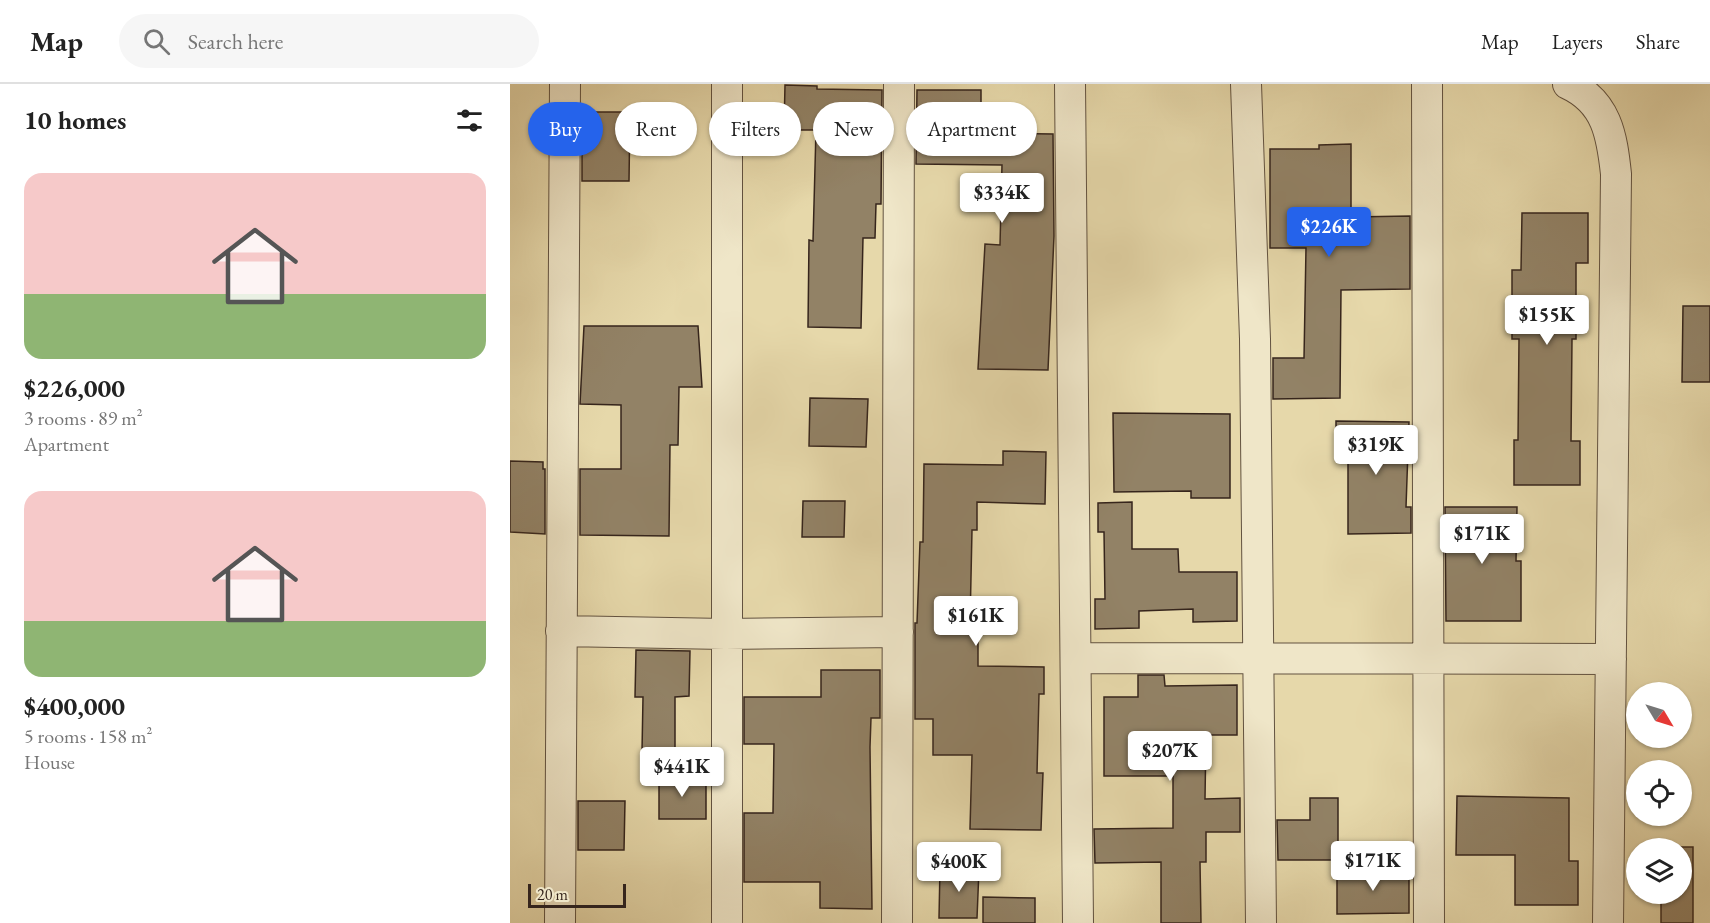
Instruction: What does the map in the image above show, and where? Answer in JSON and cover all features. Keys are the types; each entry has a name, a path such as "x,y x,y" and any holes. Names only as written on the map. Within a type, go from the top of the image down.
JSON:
{"street":[{"path":"560,923 565,84"},
{"path":"726,84 727,923"},
{"path":"897,923 899,84"},
{"path":"1070,84 1078,923"},
{"path":"1245,84 1255,339 1261,923"},
{"path":"1427,84 1429,923"},
{"path":"1568,84 1600,109 1612,135 1616,174 1608,923"},
{"path":"561,631 725,634 897,632"},
{"path":"1076,658 1611,659"}],"building":[{"path":"785,85 817,86 817,89 882,90 882,102 813,102 813,130 801,130 801,102 785,102"},
{"path":"917,90 981,90 981,102 917,102"},
{"path":"603,112 615,112 615,156 629,156 629,181 582,181 582,156 603,156"},
{"path":"1037,134 1053,134 1054,236 1048,370 978,369 985,244 1000,245 1002,165 916,164 916,156 1037,156"},
{"path":"1351,144 1351,217 1410,216 1410,289 1341,290 1340,398 1273,399 1273,358 1304,358 1306,248 1270,248 1270,149 1319,149 1319,145"},
{"path":"815,156 881,156 881,204 876,204 875,238 863,238 861,328 808,327 809,240 813,241"},
{"path":"1522,213 1588,213 1588,263 1576,263 1576,339 1572,339 1571,441 1580,441 1580,485 1514,485 1514,440 1518,440 1519,339 1512,339 1512,270 1521,270"},
{"path":"1683,306 1710,306 1710,382 1682,382"},
{"path":"584,326 698,326 702,387 679,387 678,445 670,445 669,536 580,535 580,469 621,469 621,405 580,404"},
{"path":"810,398 868,399 866,447 809,446"},
{"path":"1113,413 1230,414 1230,498 1191,498 1191,491 1114,492"},
{"path":"1336,421 1409,422 1406,507 1411,507 1411,533 1348,534 1348,451 1336,451"},
{"path":"1003,451 1046,452 1045,504 977,502 977,530 972,530 970,624 978,624 978,666 1044,667 1044,694 1039,694 1037,773 1043,773 1041,830 970,829 972,755 933,755 933,719 915,719 915,623 917,623 920,542 923,542 924,464 1003,465"},
{"path":"510,461 543,462 543,469 545,469 545,534 510,532"},
{"path":"803,501 845,501 844,537 802,537"},
{"path":"1132,502 1132,549 1178,549 1179,572 1237,572 1237,621 1193,622 1193,609 1139,611 1139,628 1095,629 1095,599 1105,599 1104,532 1098,532 1098,503"},
{"path":"1445,507 1517,507 1516,561 1521,561 1521,621 1446,621"},
{"path":"636,650 690,651 689,696 675,697 675,751 642,751 643,697 635,697"},
{"path":"821,670 880,670 880,718 871,718 870,747 872,909 820,908 820,882 744,882 744,813 773,813 774,744 744,744 744,697 821,697"},
{"path":"1138,675 1164,675 1165,686 1237,685 1237,735 1206,735 1205,799 1240,798 1240,832 1206,832 1206,862 1200,862 1201,923 1161,923 1161,862 1095,863 1094,829 1173,828 1173,776 1104,776 1104,697 1138,697"},
{"path":"659,776 706,776 706,819 659,819"},
{"path":"1457,796 1569,798 1569,861 1578,861 1578,905 1515,905 1515,855 1456,855"},
{"path":"1310,798 1338,798 1338,860 1278,860 1277,820 1310,820"},
{"path":"578,801 625,801 624,850 578,850"},
{"path":"1693,847 1693,923 1661,923 1661,904 1692,904"},
{"path":"940,868 979,869 977,918 939,918"},
{"path":"1409,870 1409,913 1337,914 1337,871"},
{"path":"983,897 1035,898 1035,923 983,923"}]}
